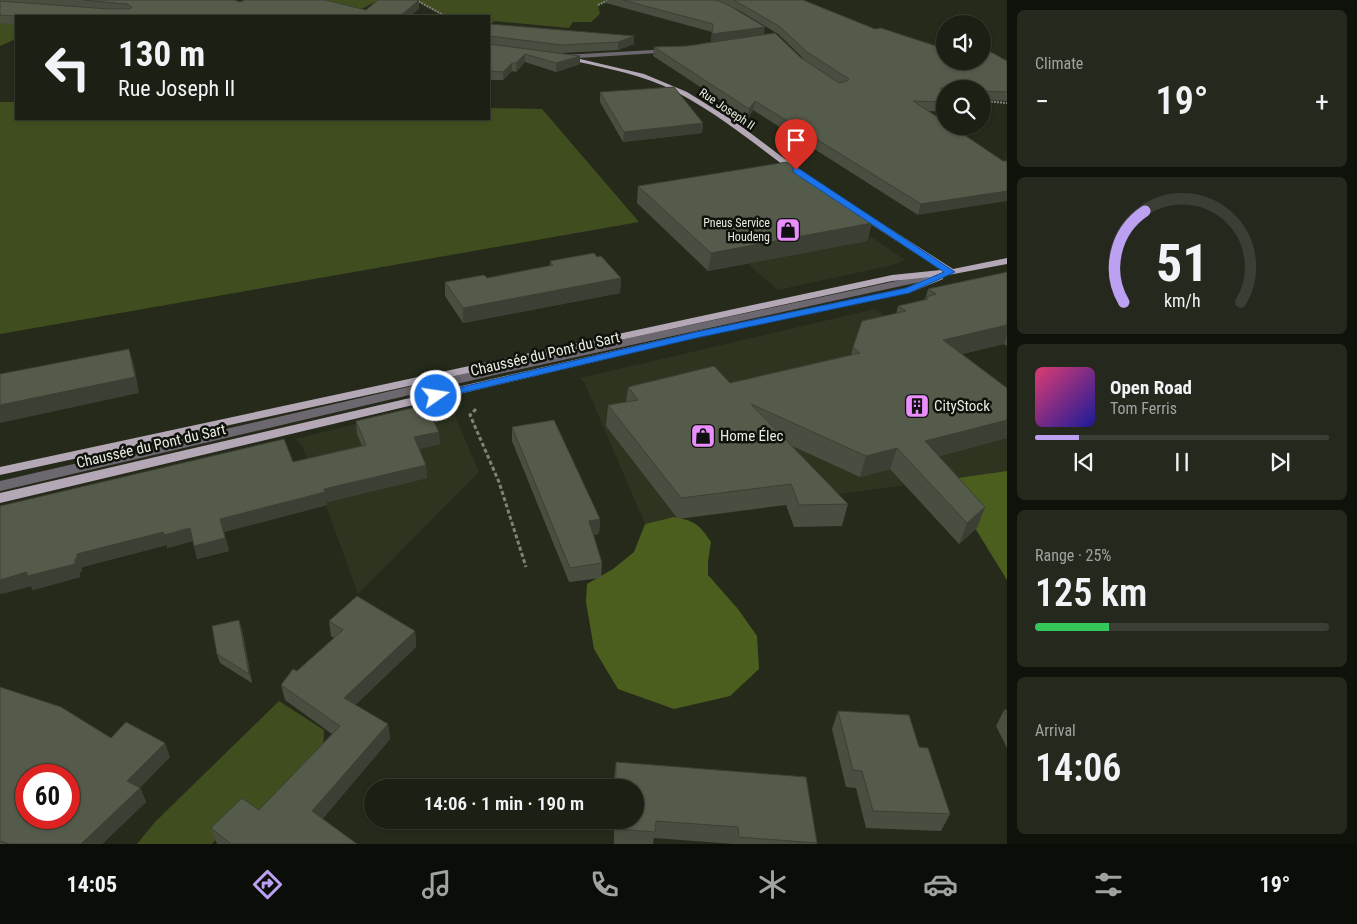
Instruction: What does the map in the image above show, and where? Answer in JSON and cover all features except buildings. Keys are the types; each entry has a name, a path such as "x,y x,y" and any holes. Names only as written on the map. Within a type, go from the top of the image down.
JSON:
{"main road":[{"name":"Rue Joseph II","path":"557,56 629,72 666,85 709,109 802,175"},
{"path":"810,180 951,272"},
{"name":"Chaussée du Pont du Sart","path":"0,471 892,278 951,272 1007,261"},
{"name":"Chaussée du Pont du Sart","path":"0,498 696,335 909,290 951,272"}],"street":[{"path":"557,56 677,51"},
{"path":"0,486 499,370 951,272"}],"path":[{"path":"416,0 443,15"},
{"path":"598,5 609,0"},
{"path":"991,102 1007,103"},
{"path":"481,403 470,415 499,482 526,567"}],"shaded area":[{"path":"813,197 905,260 893,265 778,290 688,213"},
{"path":"875,309 1007,407 1007,471 674,517 645,524 585,384 580,378"},
{"path":"456,398 462,405 455,413 457,421 479,472 358,594 302,446 296,439"}],"green space":[{"path":"292,0 388,0 382,3 375,2 350,15"},
{"path":"416,0 609,0 598,5 600,14 591,22 573,22 569,28 495,21 490,24 490,15 443,15"},
{"path":"0,10 15,16 15,39 0,46"},
{"path":"0,102 15,102 15,120 490,120 490,108 542,109 639,222 0,334"},
{"path":"1007,471 1007,580 956,497 950,479"},
{"path":"674,517 696,524 711,542 708,575 738,609 757,636 759,669 730,696 674,709 618,689 594,649 586,602 587,584 613,569 634,552 645,524"},
{"path":"279,701 324,730 323,753 262,825 242,811 212,844 137,844 155,822"}],"place":[{"name":"Pneus Service Houdeng","path":"788,230"},
{"name":"CityStock","path":"917,406"},
{"name":"Home Élec","path":"703,436"}],"route":[{"path":"436,396 696,335 909,290 951,272 796,170"}]}
